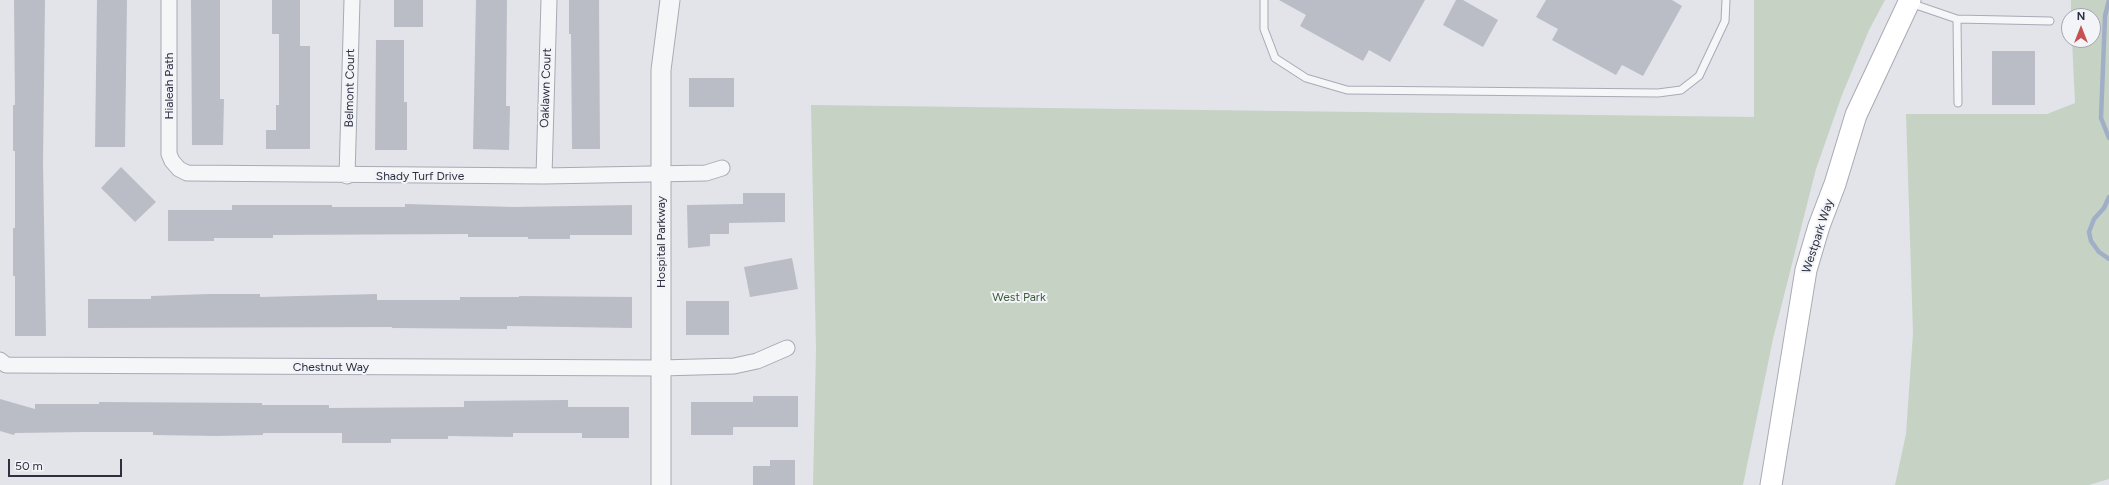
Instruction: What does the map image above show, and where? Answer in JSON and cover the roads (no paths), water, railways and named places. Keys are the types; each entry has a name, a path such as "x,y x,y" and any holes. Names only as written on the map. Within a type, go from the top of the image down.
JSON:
{"main road":[{"name":"Westpark Way","path":"1771,485 1806,270 1819,226 1836,184 1856,115 1909,1"}],"street":[{"name":"Hialeah Path","path":"169,0 169,154 172,161 179,169"},
{"name":"Belmont Court","path":"348,176 352,0"},
{"name":"Oaklawn Court","path":"544,176 549,0"},
{"name":"Hospital Parkway","path":"661,485 661,70 670,0"},
{"name":"Shady Turf Drive","path":"179,169 187,173 348,176 544,176 706,173 722,168"},
{"name":"Chestnut Way","path":"1,361 6,365 661,368 734,366 756,361 786,348"}],"lane":[{"path":"1264,0 1264,29 1275,58 1306,78 1347,90 1658,94 1681,90 1699,76 1725,21 1726,0"},
{"path":"1909,1 1957,19 2050,21"},
{"path":"1957,19 1958,103"}],"waterway":[{"path":"2109,0 2105,16 2101,118 2109,138"},
{"path":"2109,197 2104,208 2094,219 2089,232 2091,241 2099,252 2109,259"}],"park label":[{"name":"West Park","path":"1019,297"}]}
